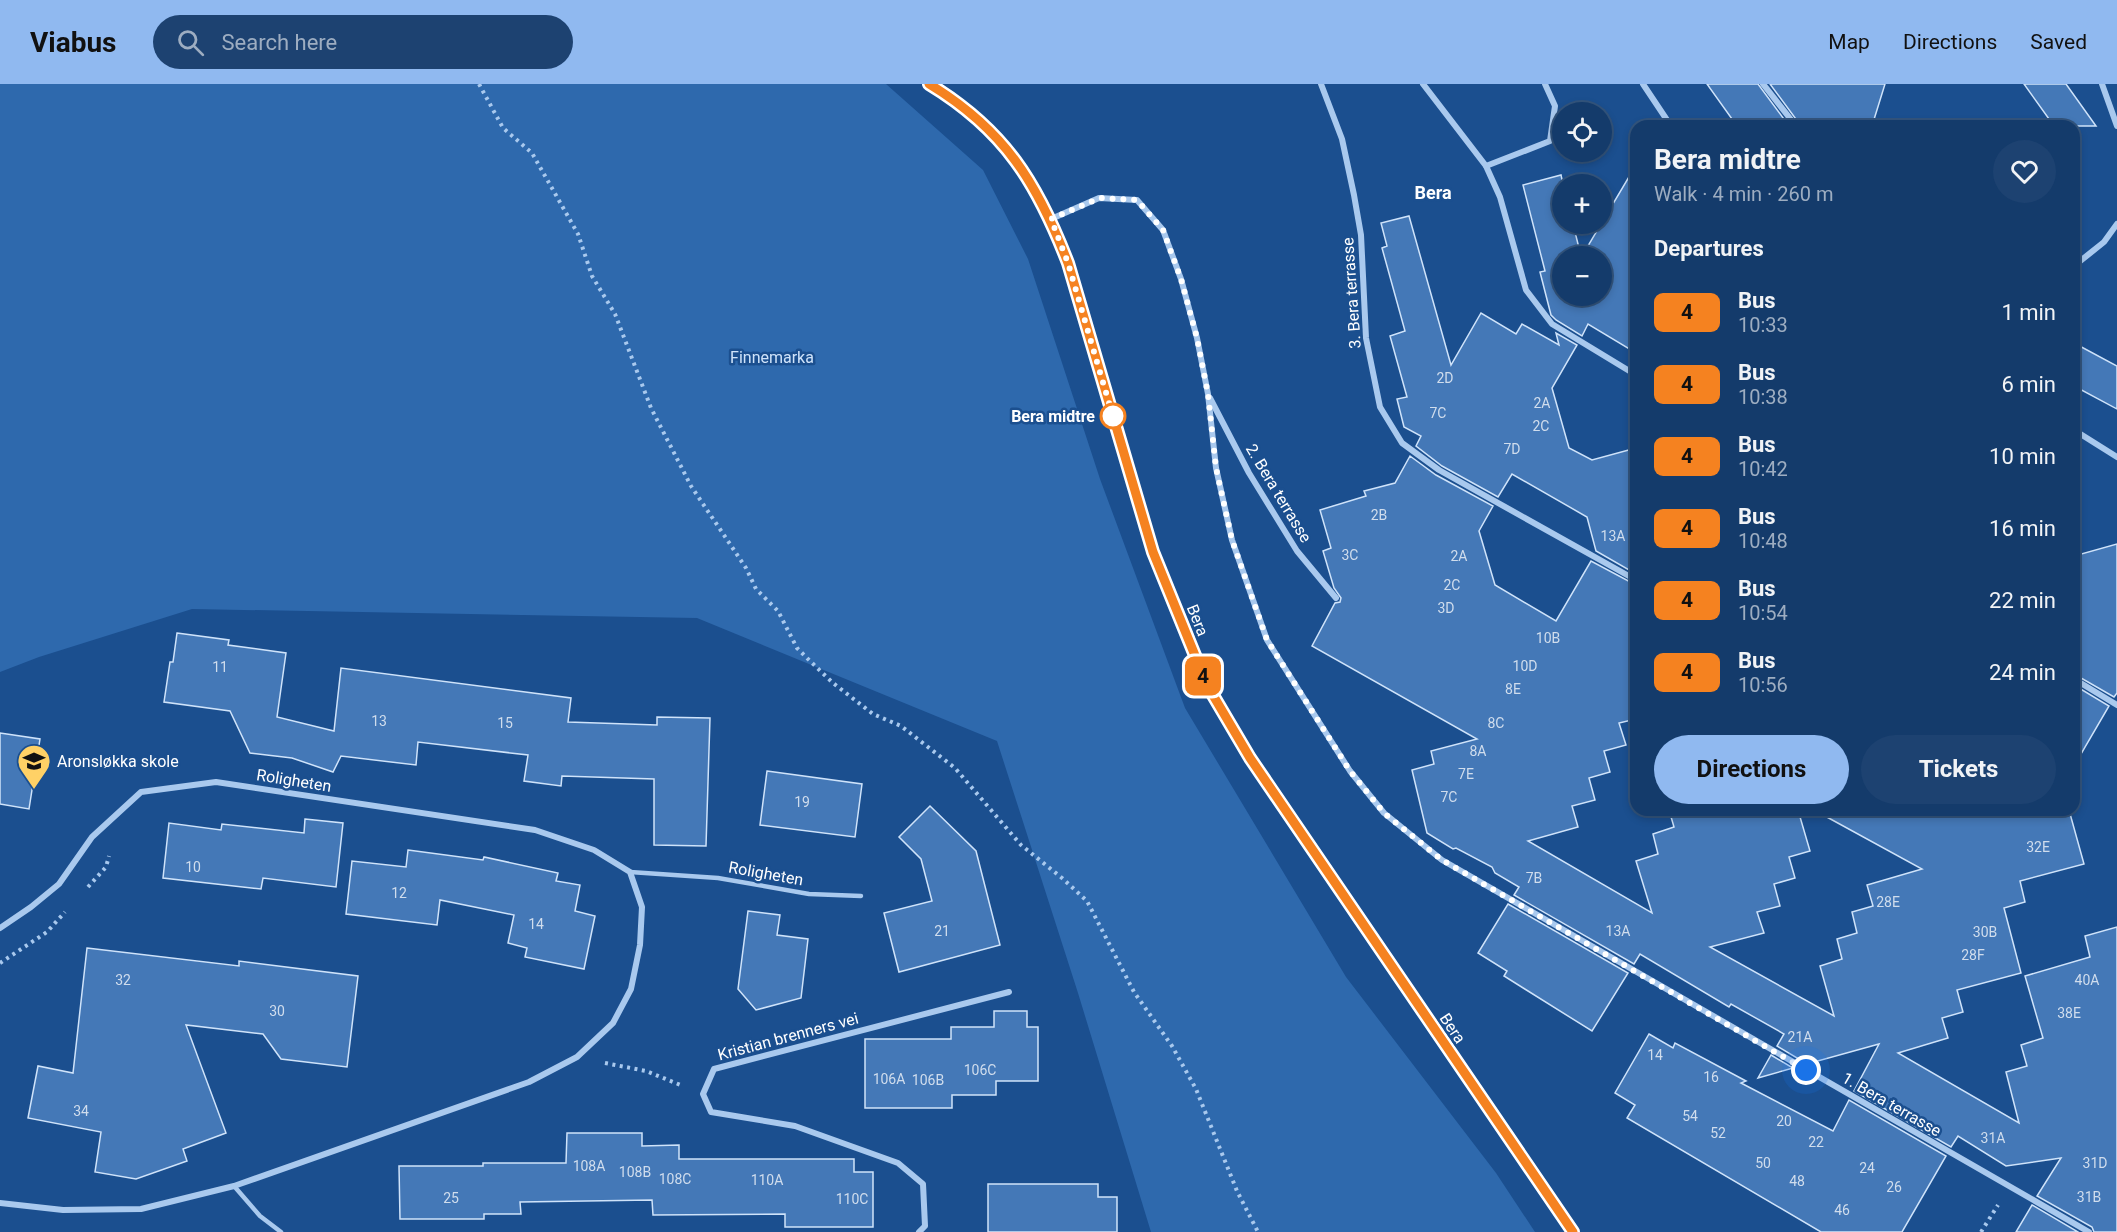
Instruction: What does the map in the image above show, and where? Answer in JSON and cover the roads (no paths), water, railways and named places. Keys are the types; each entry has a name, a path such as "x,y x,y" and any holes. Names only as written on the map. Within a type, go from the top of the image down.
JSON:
{"street":[{"name":"Bera","path":"929,84 947,95 995,135 1024,171 1051,219 1068,263 1153,552 1207,685 1250,758 1573,1232"},
{"name":"3. Bera terrasse","path":"1321,84 1342,139 1354,195 1361,235 1366,338 1380,407 1402,443 1439,470 1630,577"},
{"path":"1423,84 1486,166 1500,197 1526,290 1552,324 1630,371"},
{"path":"1486,166 1550,141 1554,105 1545,84"},
{"path":"1643,84 1667,120"},
{"path":"1763,84 1791,120"},
{"path":"2102,84 2117,126"},
{"name":"1. Bera terrasse","path":"1051,219 1100,198 1137,200 1163,230 1181,279 1197,338 1208,394 1216,468 1232,540 1267,640 1350,771 1384,813 1442,860 2089,1232"},
{"path":"2080,261 2104,242 2117,224"},
{"name":"2. Bera terrasse","path":"1208,394 1249,473 1297,550 1336,598"},
{"path":"2080,434 2117,457"},
{"path":"2080,683 2117,705"},
{"name":"Roligheten","path":"0,928 59,884 92,837 141,792 216,782 535,830 594,850 630,872"},
{"path":"0,1203 63,1210 141,1209 234,1186 529,1082 578,1057 613,1023 631,988 640,945 642,907 630,872"},
{"name":"Kristian brenners vei","path":"919,1232 926,1226 923,1184 898,1163 795,1126 711,1112 703,1094 714,1069 1009,992"}],"lane":[{"name":"Roligheten","path":"630,872 718,878 809,894 861,896"},
{"path":"234,1186 260,1215 281,1232"}],"place":[{"name":"Bera midtre","path":"1113,416"},
{"name":"Aronsløkka skole","path":"34,790"}],"district":[{"name":"Bera","path":"1433,193"}],"park label":[{"name":"Finnemarka","path":"772,357"}]}
